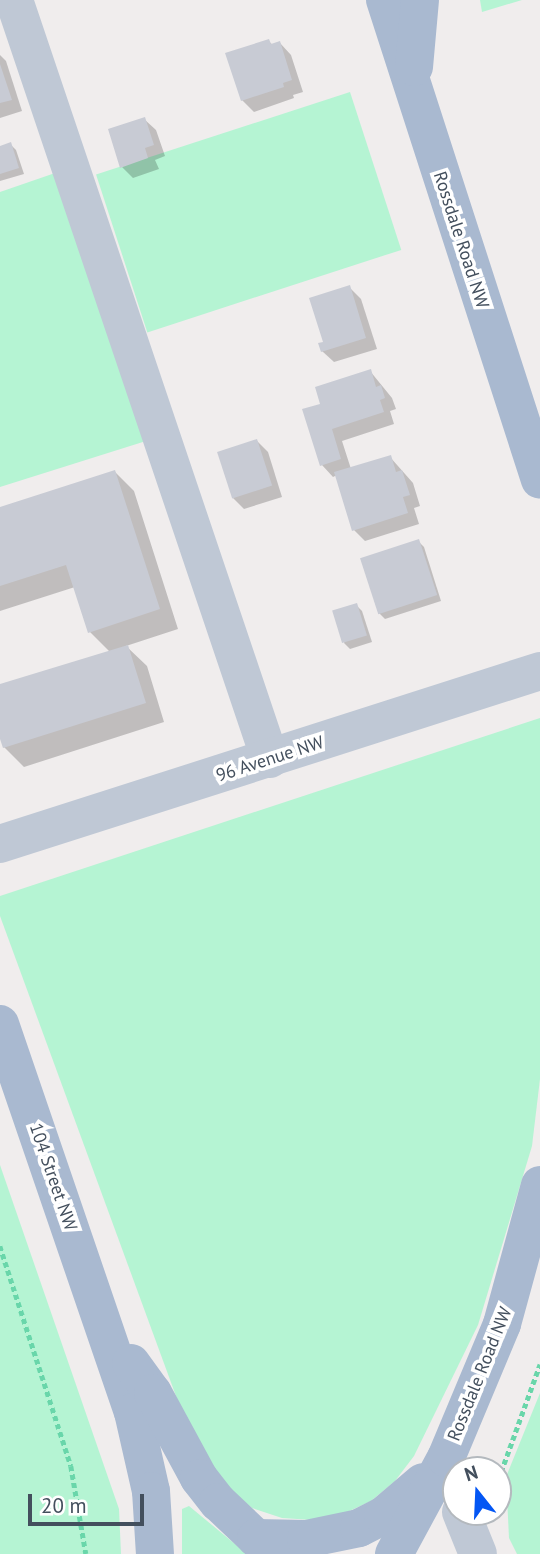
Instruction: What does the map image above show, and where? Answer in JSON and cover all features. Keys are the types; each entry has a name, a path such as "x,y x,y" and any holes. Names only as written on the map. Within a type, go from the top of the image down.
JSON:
{"main road":[{"name":"Rossdale Road NW","path":"385,0 540,480"},
{"path":"412,87 419,0"},
{"name":"104 Street NW","path":"0,1024 107,1331"},
{"name":"Rossdale Road NW","path":"447,1456 502,1324 540,1185"},
{"path":"107,1331 153,1393 200,1478 218,1502 268,1546 359,1528 383,1516 411,1496 442,1462"},
{"path":"107,1331 144,1451 155,1554"},
{"name":"Rossdale Road NW","path":"394,1554 442,1465"}],"street":[{"path":"13,0 270,759"},
{"name":"96 Avenue NW","path":"0,844 540,671"},
{"path":"467,1526 478,1554"}],"path":[{"path":"0,1246 71,1466 86,1554"},
{"path":"507,1456 540,1364"}],"green space":[{"path":"480,0 522,0 482,12"},
{"path":"350,92 401,250 147,332 96,175"},
{"path":"58,172 146,441 0,487 0,192"},
{"path":"540,718 540,1079 532,1146 478,1325 414,1456 395,1481 371,1501 343,1514 313,1520 282,1518 252,1508 227,1487 191,1437 0,916 0,896"},
{"path":"0,1165 119,1509 121,1554 0,1554"},
{"path":"540,1393 540,1554 517,1554 509,1538 508,1526 512,1526 512,1462"},
{"path":"189,1506 247,1554 182,1554 182,1509"}],"building":[{"path":"269,39 271,44 280,41 292,80 283,83 284,87 241,101 225,53"},
{"path":"0,64 12,100 0,103"},
{"path":"145,117 154,145 145,148 148,158 120,168 108,129"},
{"path":"11,142 19,168 0,174 0,146"},
{"path":"350,285 366,338 321,352 318,343 323,342 309,298"},
{"path":"371,369 376,387 381,385 385,398 380,400 384,412 332,429 341,459 320,466 302,409 320,404 315,387"},
{"path":"257,439 272,486 232,499 217,452"},
{"path":"391,455 396,472 402,470 410,495 403,497 408,513 352,531 334,472"},
{"path":"115,470 160,609 88,633 66,565 0,586 0,507"},
{"path":"419,539 437,595 378,614 360,558"},
{"path":"357,603 367,636 342,643 332,611"},
{"path":"128,645 146,703 3,748 0,739 0,684"}]}
